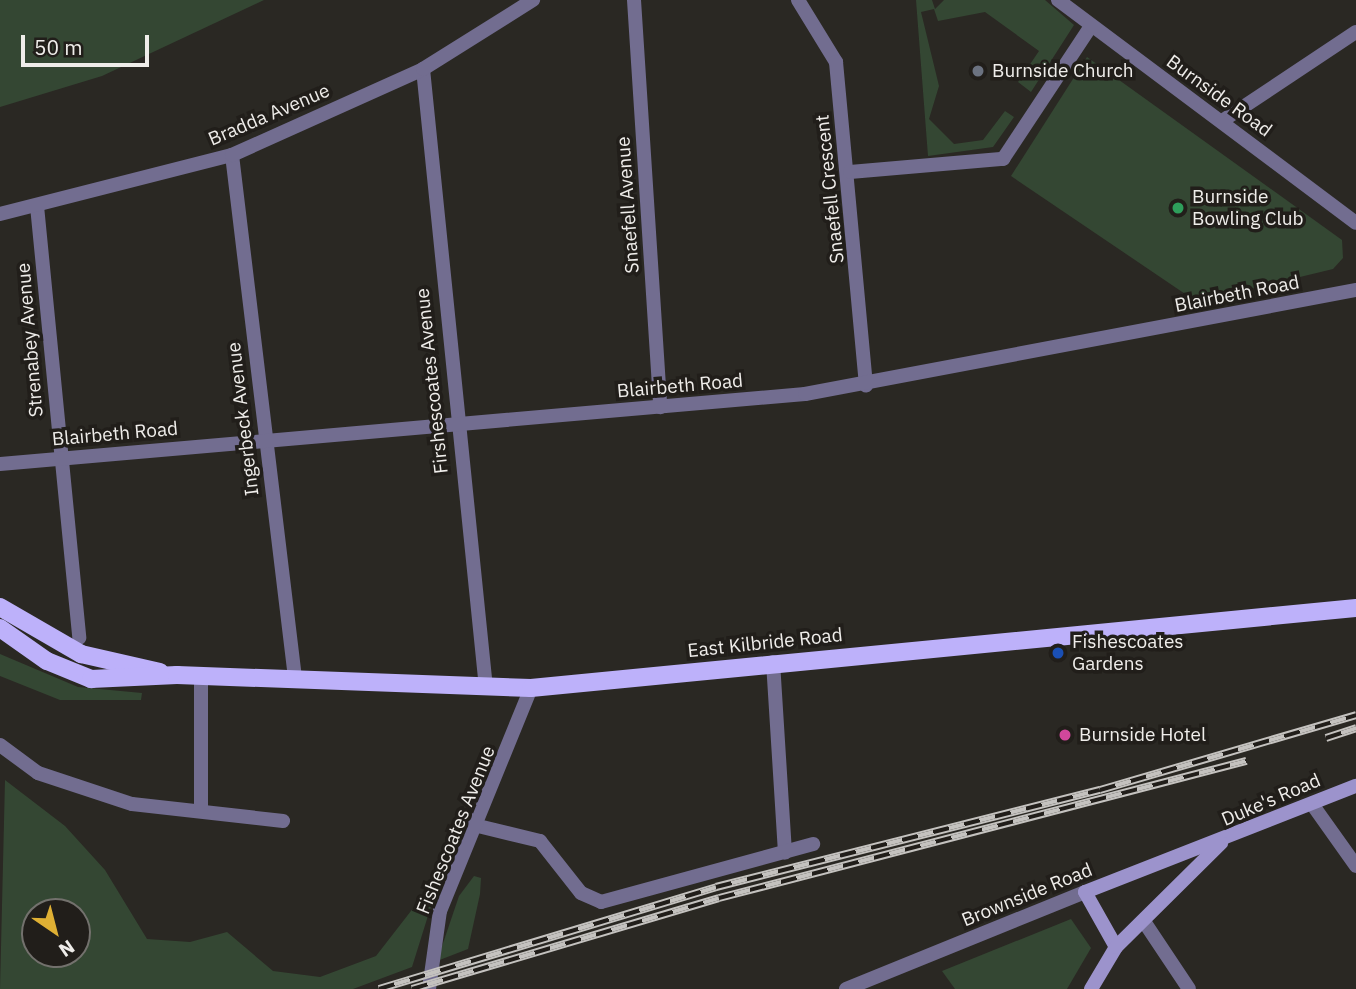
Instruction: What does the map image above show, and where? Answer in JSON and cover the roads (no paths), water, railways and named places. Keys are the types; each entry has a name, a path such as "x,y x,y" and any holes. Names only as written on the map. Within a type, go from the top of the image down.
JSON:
{"main road":[{"name":"East Kilbride Road","path":"0,607 81,654 177,676"},
{"name":"East Kilbride Road","path":"0,628 47,661 91,679 201,676 531,688 773,662 1356,608"},
{"name":"Duke's Road","path":"1091,989 1116,947 1144,923 1224,839 1356,786"},
{"name":"Brownside Road","path":"1085,892 1224,839"},
{"path":"1085,892 1116,947"}],"street":[{"name":"Bradda Avenue","path":"0,214 232,155 423,69 533,0"},
{"name":"Snaefell Avenue","path":"634,0 660,407"},
{"name":"Snaefell Crescent","path":"798,0 836,62 850,172 866,386"},
{"name":"Burnside Road","path":"1058,0 1356,223"},
{"path":"850,172 1003,159 1091,26"},
{"path":"1222,121 1356,32"},
{"name":"Firshescoates Avenue","path":"423,69 455,425 486,688"},
{"name":"Ingerbeck Avenue","path":"232,155 264,441 295,678"},
{"name":"Strenabey Avenue","path":"37,206 79,638"},
{"name":"Blairbeth Road","path":"0,464 660,407 866,386 1356,290"},
{"path":"773,662 785,853"},
{"path":"201,676 201,810"},
{"name":"Fishescoates Avenue","path":"429,989 440,911 531,688"},
{"path":"0,745 38,773 132,804 283,821"},
{"path":"1312,804 1356,866"},
{"path":"474,825 540,841 582,893 601,902 813,844"},
{"name":"Brownside Road","path":"851,988 1085,892"},
{"path":"1144,923 1189,989"}],"railway":[{"path":"379,989 716,887 1100,790 1356,715"},
{"path":"1326,738 1356,728"},
{"path":"412,989 719,898 1246,761"}],"place":[{"name":"Burnside Church","path":"978,71"},
{"name":"Burnside Bowling Club","path":"1178,208"},
{"name":"Fishescoates Gardens","path":"1058,653"},
{"name":"Burnside Hotel","path":"1065,735"}]}
